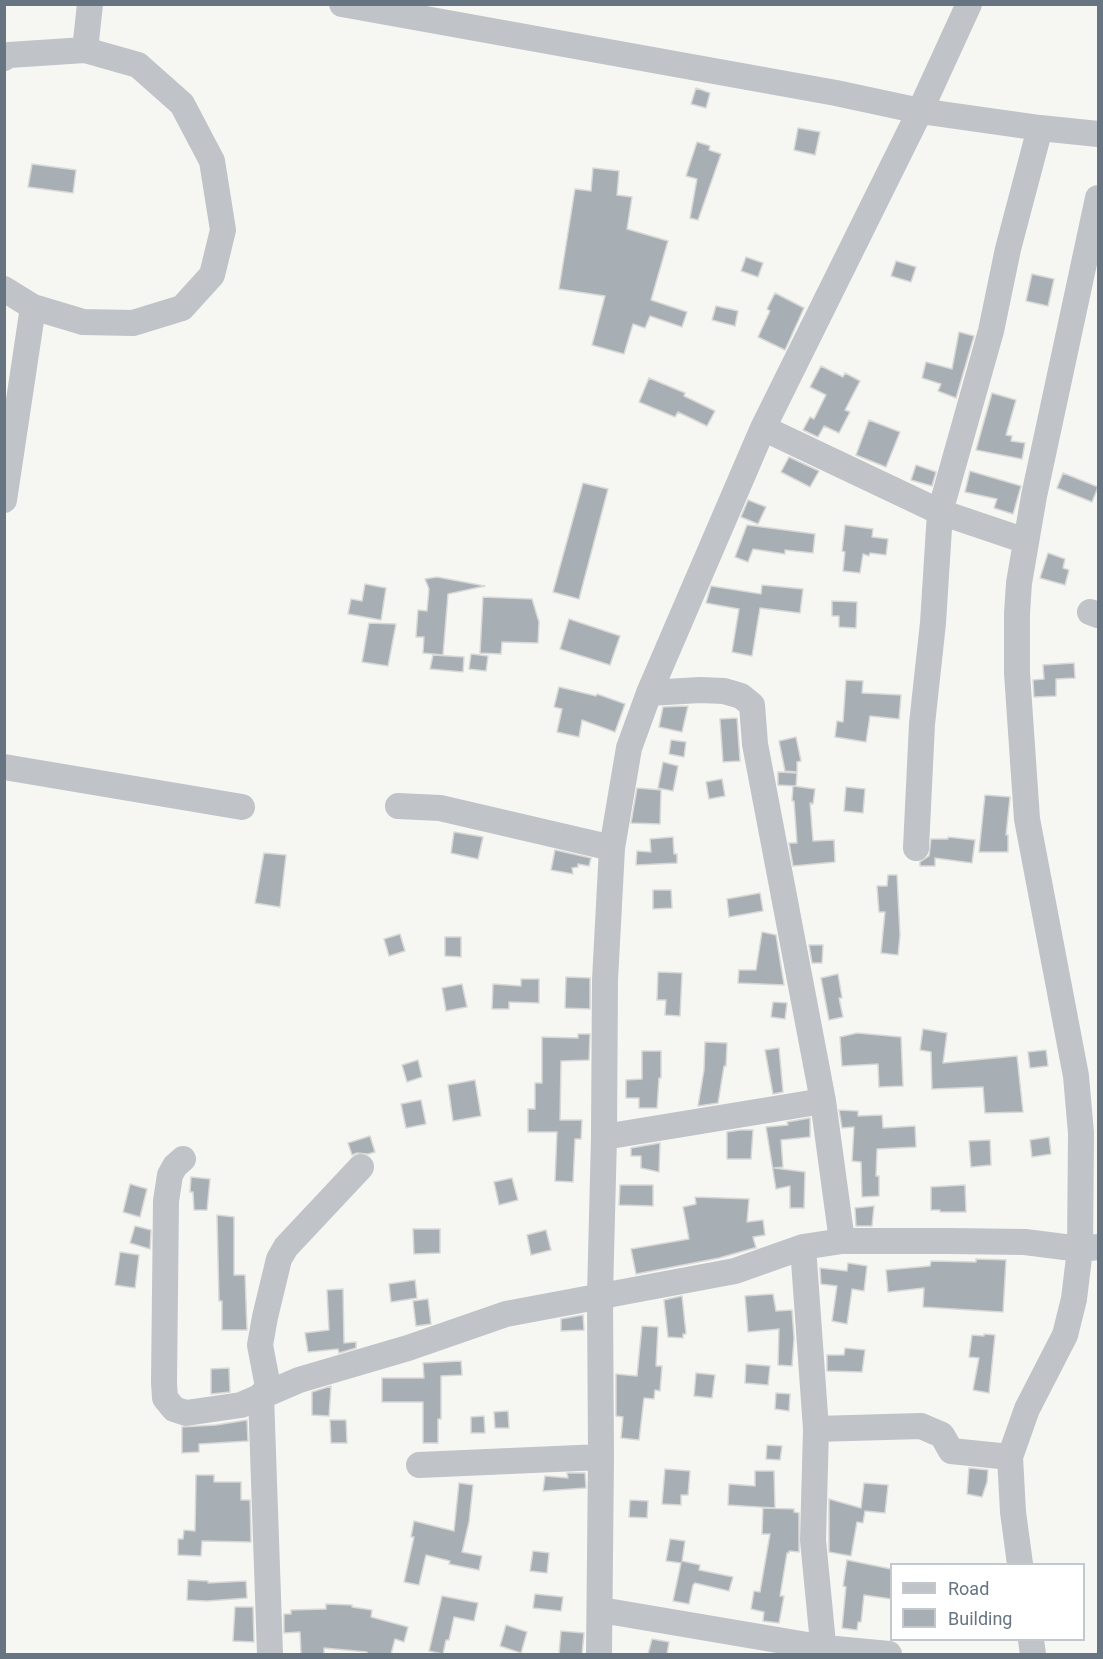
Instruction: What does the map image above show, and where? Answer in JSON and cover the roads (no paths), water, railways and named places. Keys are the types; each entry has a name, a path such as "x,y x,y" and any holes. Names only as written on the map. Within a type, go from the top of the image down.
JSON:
{"street":[{"path":"85,50 90,4"},
{"path":"342,4 824,91 920,111 1098,134"},
{"path":"599,1654 601,1610 600,1295 605,980 612,848 629,748 649,693 763,428 920,111 969,4"},
{"path":"4,58 9,55 85,50 138,65 182,104 212,161 223,230 212,275 182,308 133,322 83,322 33,307 4,289"},
{"path":"916,848 922,724 933,623 940,512 991,331 1008,249 1040,128"},
{"path":"1020,1563 1013,1512 1010,1457 1027,1409 1065,1335 1089,1248 1076,1076 1027,819 1016,639 1026,541 1098,198"},
{"path":"4,500 33,307"},
{"path":"763,428 940,512 1026,541"},
{"path":"649,693 724,691 741,696 752,705 755,744 824,1101 842,1241"},
{"path":"4,767 242,807"},
{"path":"398,806 440,808 612,848"},
{"path":"604,1137 824,1101"},
{"path":"183,1159 170,1175 166,1202 164,1383 165,1398 174,1409 186,1413 241,1405 299,1380 457,1333 506,1314 735,1271 803,1247 842,1241 1025,1242 1089,1248"},
{"path":"270,1654 265,1394 260,1345 265,1317 279,1259 286,1247 361,1167"},
{"path":"803,1247 816,1429 813,1540 825,1651"},
{"path":"816,1429 921,1426 942,1435 951,1450 1010,1457"},
{"path":"419,1466 601,1457"},
{"path":"601,1610 825,1651 889,1654"}]}
